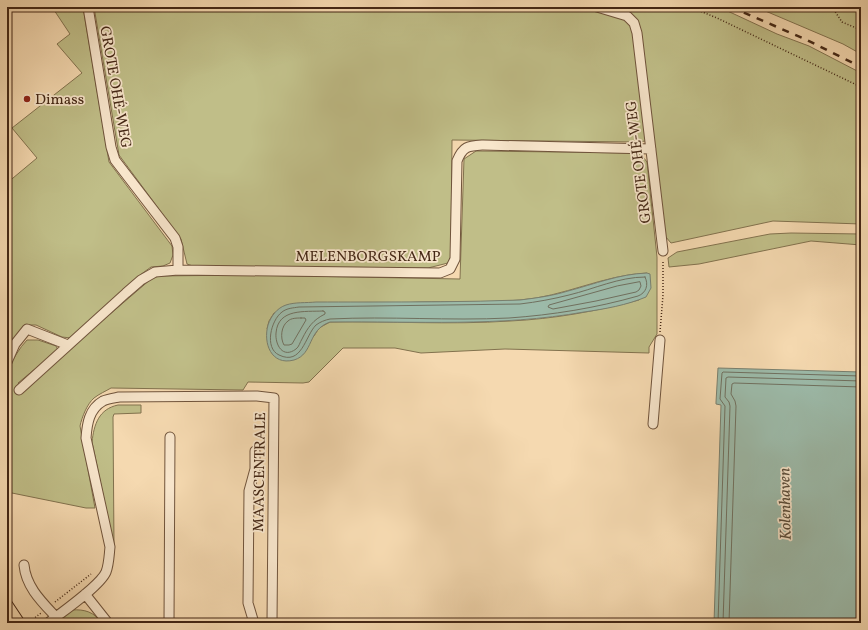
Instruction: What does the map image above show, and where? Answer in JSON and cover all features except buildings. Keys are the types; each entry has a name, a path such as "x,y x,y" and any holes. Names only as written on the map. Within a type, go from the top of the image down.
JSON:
{"main road":[{"path":"7,605 19,623"}],"street":[{"name":"GROTE OHÉ-WEG","path":"88,7 111,147 115,160 175,238 178,247 178,270"},
{"name":"GROTE OHÉ-WEG","path":"597,7 627,16 634,23 637,33 663,251"},
{"name":"MELENBORGSKAMP","path":"19,390 142,280 155,272 178,270 440,273 450,269 455,259 457,161 461,152 470,146 483,145 651,149"},
{"path":"7,362 15,344 27,329 68,345"},
{"path":"653,424 660,340"},
{"name":"MAASCENTRALE","path":"85,594 98,584 106,573 109,562 110,548 86,438 87,424 92,411 103,401 119,397 257,396 274,398 272,623"},
{"path":"170,437 170,623"},
{"path":"254,623 248,603 249,491 255,469 255,451"},
{"path":"24,565 25,574 30,586 47,608 52,620 85,594 108,623"}],"path":[{"path":"690,7 717,18 861,87"},
{"path":"832,7 842,22 861,30"},
{"path":"660,340 664,274 663,251"},
{"path":"28,623 91,574"}],"shaded area":[{"path":"52,7 83,7 109,162 172,246 173,255 170,263 163,266 151,267 140,275 71,338 62,337 36,325 29,325 22,329 7,355 7,183 37,158 12,128 82,73 57,44 70,34"},
{"path":"94,7 719,7 777,34 809,46 861,73 861,224 773,221 671,243 665,236 654,140 637,142 452,140 451,256 448,263 428,268 193,266 187,264 181,239 119,155"},
{"path":"756,7 861,7 861,54 843,44"},
{"path":"476,151 640,153 647,162 657,257 657,334 649,347 649,353 505,349 421,353 395,348 343,348 309,382 248,382 243,390 111,388 98,395 91,401 85,411 80,426 95,508 86,508 7,492 7,369 27,340 38,340 56,346 58,350 18,383 25,391 75,344 151,279 159,276 246,275 460,279 464,159","holes":["647,273 639,300 575,314 526,320 465,323 330,322 319,328 314,336 267,329 269,321 274,313 401,303 520,300 552,295 615,278"]},
{"path":"770,234 861,234 861,245 811,241 699,264 669,267 668,258 677,252"},
{"path":"118,405 141,405 141,413 114,414 113,417 114,547 92,442 94,429 99,418 106,410"},
{"path":"72,610 89,612 96,616 101,623 55,623"}],"water":[{"path":"647,273 650,274 651,288 646,297 600,310 521,320 457,322 330,322 317,330 305,353 294,360 280,360 270,352 268,346 267,332 271,318 277,310 283,306 293,303 520,300 556,294 617,277"},
{"name":"Kolenhaven","path":"718,368 861,372 861,623 714,623 721,405 716,404"}],"railway":[{"path":"731,7 807,40 861,67"}],"place":[{"name":"Dimass","path":"27,99"}]}
